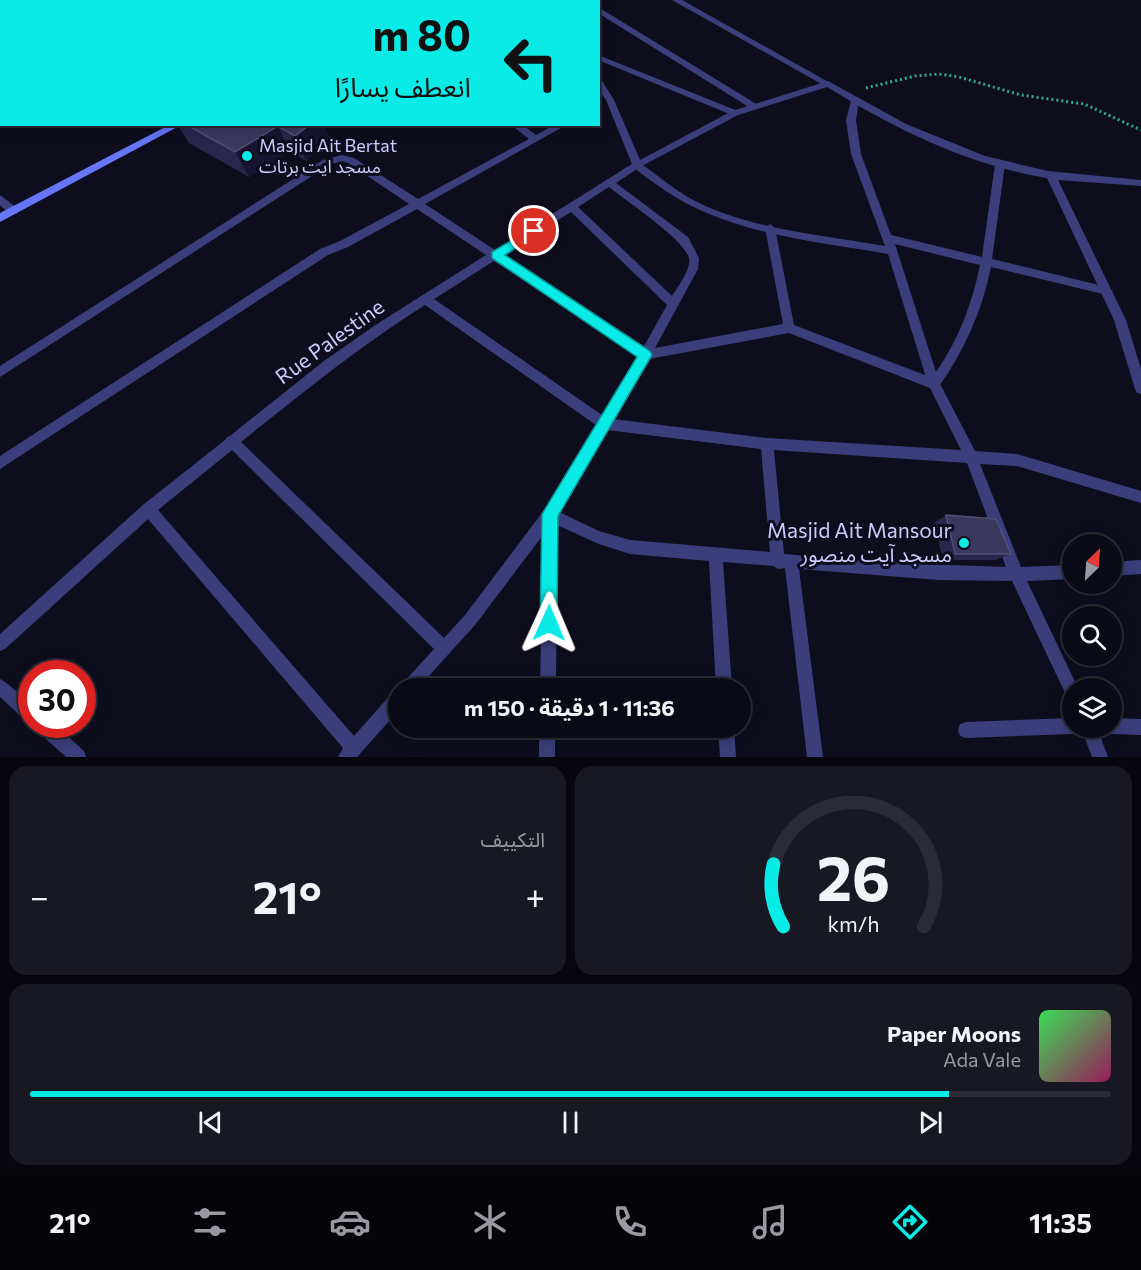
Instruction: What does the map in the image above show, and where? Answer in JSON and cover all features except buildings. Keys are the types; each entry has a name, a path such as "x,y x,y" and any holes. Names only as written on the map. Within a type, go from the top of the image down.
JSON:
{"street":[{"path":"676,0 850,98 938,142 1000,164 1050,174 1141,183"},
{"path":"600,10 755,106"},
{"path":"600,58 735,113"},
{"name":"Rue Palestine","path":"0,644 149,509 231,441 328,365 381,327 637,165 735,113 828,84"},
{"path":"600,88 604,103 637,165 700,207 770,228 891,251"},
{"path":"850,98 852,138 887,237 934,384 972,459 1017,576 1065,678"},
{"path":"0,218 172,126"},
{"path":"517,126 536,140"},
{"path":"0,463 324,252 420,204 560,126"},
{"path":"0,372 332,159 351,160 361,165 645,355 789,328 934,384"},
{"path":"934,384 948,367 973,321 988,261 1000,164"},
{"path":"1050,174 1120,320 1141,389"},
{"path":"417,678 470,620 550,514 605,424 693,269 691,248 669,227 609,182"},
{"path":"0,200 13,211"},
{"path":"572,207 674,304"},
{"path":"770,228 789,328"},
{"path":"887,237 1107,291"},
{"path":"426,300 605,424 767,444 972,459 1017,460 1141,497"},
{"path":"231,441 444,648"},
{"path":"767,444 815,757"},
{"path":"149,509 350,753 388,710"},
{"path":"550,514 592,536 629,547 785,562 1017,576 1062,573"},
{"path":"548,678 550,514"},
{"path":"716,554 723,678"},
{"path":"1122,568 1141,567"},
{"path":"0,687 18,703"},
{"path":"966,730 1062,726"},
{"path":"1122,726 1141,727"},
{"path":"57,738 78,757"},
{"path":"547,738 547,757"},
{"path":"727,738 728,757"},
{"path":"1093,738 1100,757"}],"path":[{"path":"850,98 872,86 915,76 949,75 1021,95 1084,104 1141,130"}],"place":[{"name":"Masjid Ait Bertat مسجد ايت برتات","path":"247,156"},
{"name":"Masjid Ait Mansour مسجد آيت منصور","path":"964,543"}],"route":[{"path":"534,231 496,255 645,355 550,514 549,623"}]}
